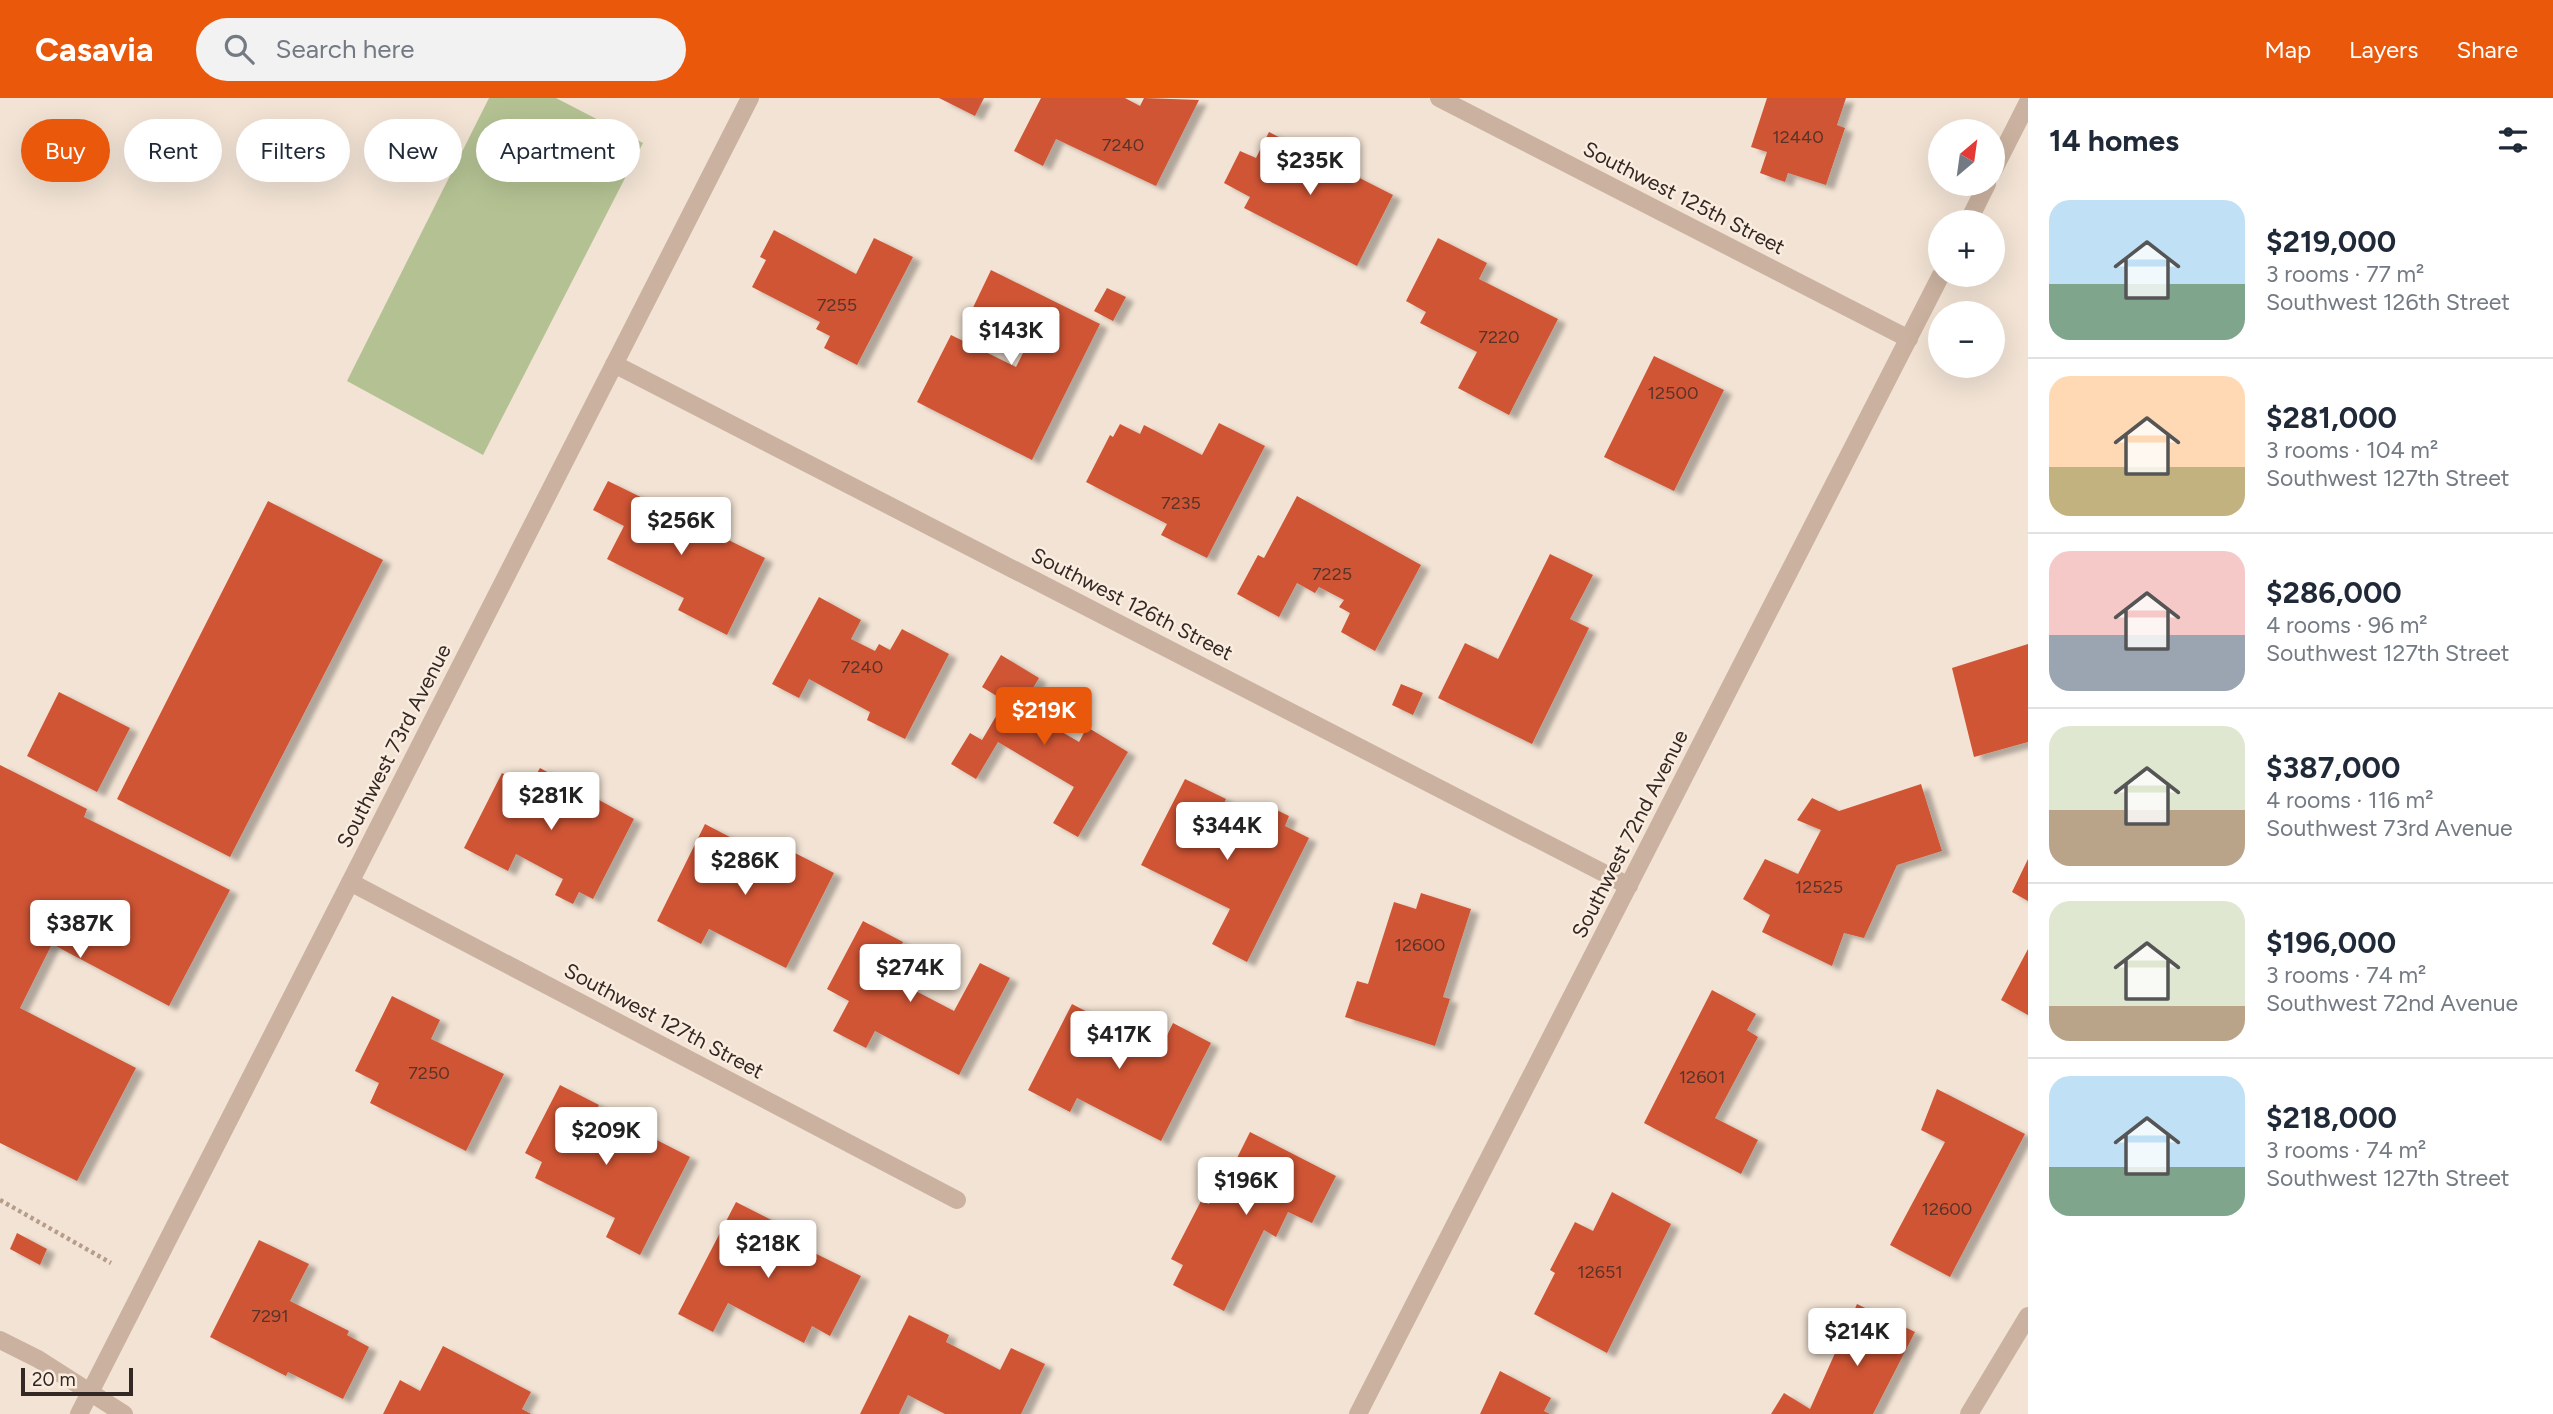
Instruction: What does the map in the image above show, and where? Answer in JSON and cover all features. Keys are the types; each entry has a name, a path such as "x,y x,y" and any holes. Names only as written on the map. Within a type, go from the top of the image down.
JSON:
{"street":[{"name":"Southwest 73rd Avenue","path":"79,1414 750,98"},
{"name":"Southwest 125th Street","path":"1439,98 1909,340"},
{"path":"2006,145 2028,102"},
{"name":"Southwest 72nd Avenue","path":"1358,1414 1935,287"},
{"name":"Southwest 126th Street","path":"614,364 1629,886"},
{"name":"Southwest 127th Street","path":"350,882 957,1200"},
{"path":"1969,1414 2028,1316"},
{"path":"0,1340 38,1359 124,1414"}],"path":[{"path":"0,1200 111,1263"}],"green space":[{"path":"489,98 556,98 597,119 478,119"},
{"path":"476,124 476,182 623,182 483,455 347,381 447,182 462,182 462,152"}],"building":[{"path":"939,98 984,98 975,116"},
{"path":"1041,98 1125,98 1140,106 1144,98 1199,100 1156,186 1056,139 1043,166 1014,151"},
{"path":"1767,98 1846,98 1837,125 1845,128 1826,185 1788,173 1785,182 1760,173 1767,152 1751,147"},
{"path":"1269,132 1393,195 1357,266 1244,208 1250,197 1224,183 1240,151 1256,158"},
{"path":"774,230 856,274 874,238 913,257 857,365 824,348 830,336 816,329 820,322 752,287 766,260 760,257"},
{"path":"1438,238 1487,263 1479,279 1558,319 1509,415 1458,388 1477,352 1420,323 1426,312 1406,301"},
{"path":"991,270 1100,324 1032,460 917,402 951,335 1016,367 1026,347 968,318"},
{"path":"1107,288 1126,297 1113,321 1094,311"},
{"path":"1654,356 1724,390 1674,491 1604,457"},
{"path":"1219,423 1265,446 1207,558 1161,535 1167,524 1086,482 1110,435 1113,437 1120,424 1140,434 1144,425 1202,455"},
{"path":"608,481 765,558 727,635 678,610 684,598 607,559 624,526 593,510"},
{"path":"1297,496 1421,565 1375,651 1341,632 1350,613 1339,607 1344,600 1319,587 1315,593 1297,583 1279,617 1237,594 1258,555 1264,558"},
{"path":"268,501 383,560 230,857 117,799"},
{"path":"1550,554 1593,575 1570,619 1589,628 1532,744 1438,698 1465,643 1498,659"},
{"path":"819,597 861,620 851,639 875,651 879,644 890,650 902,629 949,654 905,739 867,720 870,712 809,679 799,698 772,684"},
{"path":"2028,644 2028,742 1974,757 1952,668"},
{"path":"1001,655 1039,678 1021,708 1079,742 1087,727 1128,752 1078,837 1053,823 1074,787 998,742 976,779 951,764 970,733 982,740 1005,701 982,687"},
{"path":"1401,684 1423,693 1413,715 1392,705"},
{"path":"59,692 130,728 97,792 27,756"},
{"path":"0,765 87,809 84,817 230,890 169,1006 52,944 20,1008 136,1068 77,1181 0,1143"},
{"path":"540,768 634,819 593,899 579,892 573,904 555,895 563,879 516,854 508,871 464,848 502,773 529,787"},
{"path":"1185,779 1226,799 1219,813 1255,832 1268,806 1289,816 1285,826 1309,838 1247,962 1212,944 1230,909 1141,865"},
{"path":"1921,784 1942,851 1897,865 1864,938 1844,933 1832,966 1762,932 1770,915 1743,899 1765,859 1798,874 1821,830 1797,820 1812,798 1839,811"},
{"path":"705,824 787,867 795,853 834,873 786,968 709,929 701,944 657,921"},
{"path":"2028,859 2028,901 2012,892"},
{"path":"1421,893 1471,909 1443,997 1450,999 1435,1046 1345,1017 1357,981 1368,984 1394,902 1416,909"},
{"path":"863,921 903,942 885,975 954,1011 980,963 1010,978 959,1075 875,1031 866,1048 833,1031 849,1001 827,989"},
{"path":"2028,949 2028,1015 2001,1000"},
{"path":"1712,990 1756,1014 1747,1030 1758,1037 1715,1118 1758,1140 1741,1174 1644,1123"},
{"path":"392,996 440,1020 431,1039 504,1074 466,1151 370,1103 379,1083 355,1071"},
{"path":"1072,1004 1160,1050 1173,1023 1211,1043 1161,1141 1077,1098 1070,1112 1028,1090"},
{"path":"560,1085 599,1105 593,1116 638,1139 641,1132 690,1157 640,1255 606,1237 615,1218 535,1178 542,1162 525,1153"},
{"path":"1937,1089 2025,1134 1950,1277 1890,1245 1945,1142 1921,1130"},
{"path":"1250,1132 1336,1176 1312,1223 1288,1212 1276,1237 1264,1230 1224,1311 1173,1285 1183,1265 1171,1259 1201,1201 1209,1204 1228,1166 1232,1168"},
{"path":"1612,1192 1671,1224 1607,1353 1534,1314 1555,1273 1550,1270 1575,1222 1593,1231"},
{"path":"736,1202 789,1229 784,1238 861,1276 830,1336 812,1326 804,1343 728,1303 713,1332 678,1314"},
{"path":"17,1233 47,1249 40,1265 10,1249"},
{"path":"259,1240 309,1264 290,1301 349,1331 347,1335 369,1347 343,1399 288,1372 286,1376 210,1337"},
{"path":"1857,1304 1915,1332 1873,1414 1771,1414 1784,1393 1810,1409"},
{"path":"909,1315 949,1335 946,1342 1000,1370 1011,1348 1045,1364 1021,1414 945,1414 908,1395 899,1414 860,1414"},
{"path":"443,1346 531,1392 522,1409 531,1414 383,1414 400,1380 420,1391"},
{"path":"1500,1371 1551,1398 1544,1411 1550,1414 1480,1414"}]}
